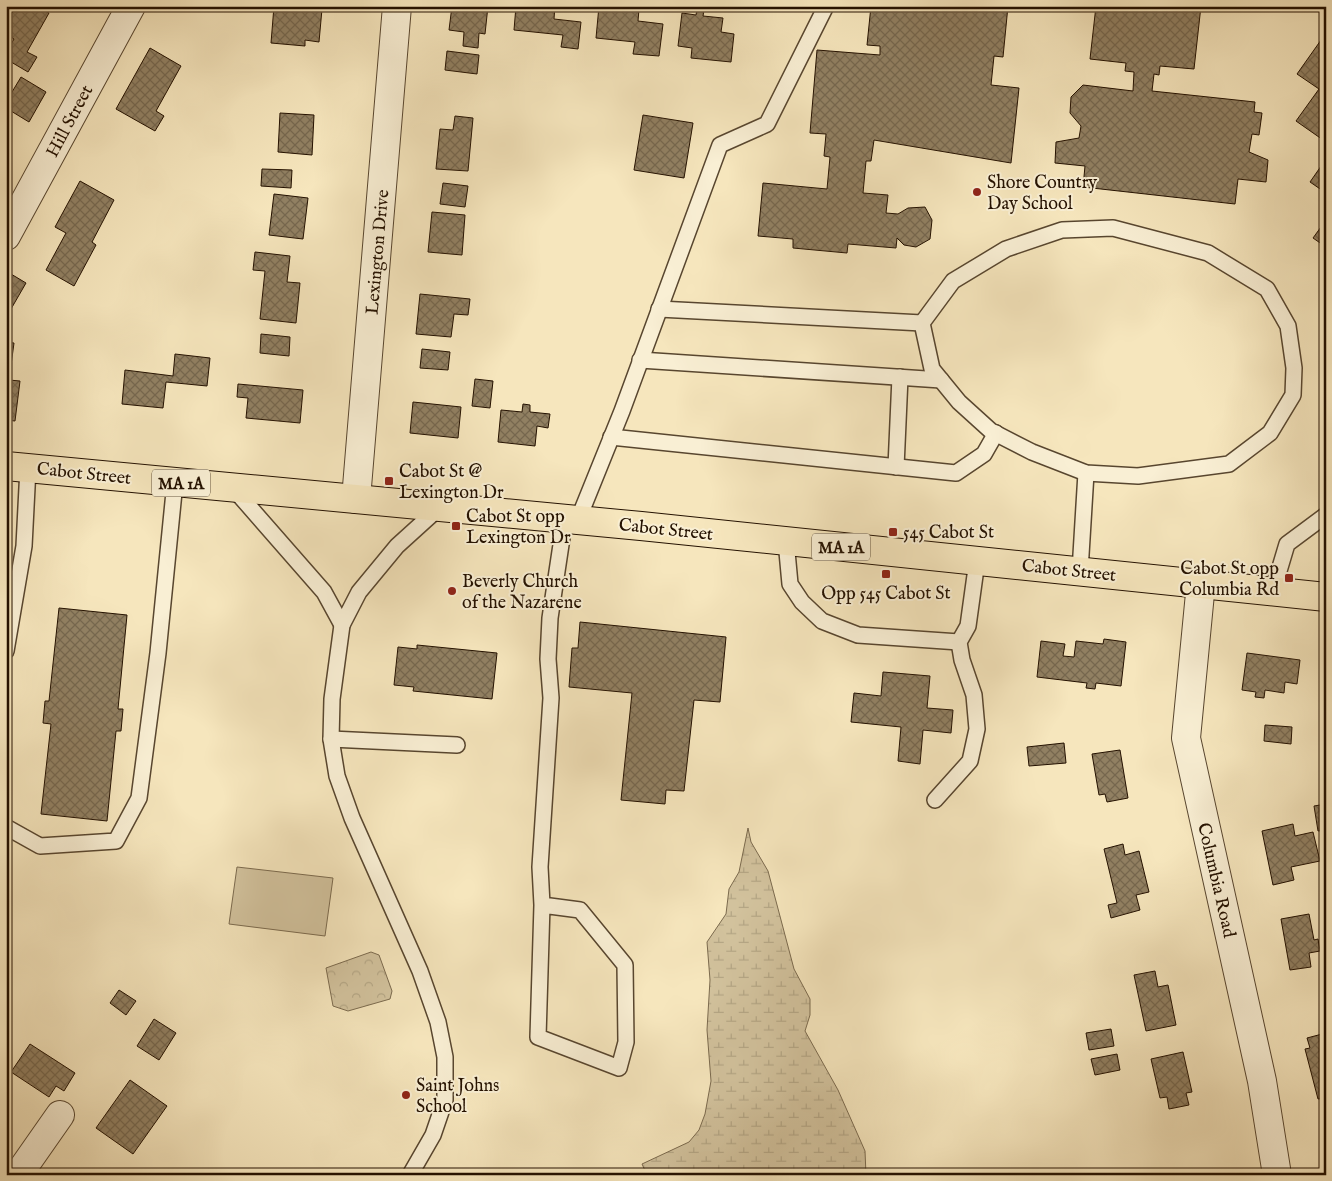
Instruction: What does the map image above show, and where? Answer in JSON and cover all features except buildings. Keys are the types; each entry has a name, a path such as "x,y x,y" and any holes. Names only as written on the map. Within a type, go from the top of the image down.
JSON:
{"highway":[{"name":"Cabot Street","path":"17,467 572,519 1326,597"}],"street":[{"name":"Hill Street","path":"6,236 130,6"},
{"name":"Lexington Drive","path":"356,499 397,6"},
{"name":"Columbia Road","path":"1201,583 1186,738 1262,1081 1277,1175"},
{"path":"18,1175 60,1114"}],"lane":[{"path":"542,905 580,910 625,965 626,1042 620,1068 538,1038 542,905 540,867 551,698 548,659 550,618 572,519 611,437 720,145 767,124 826,6"},
{"path":"1113,228 1208,253 1267,289 1288,326 1294,368 1292,395 1270,433 1229,464 1138,476 1086,473 1032,452 996,433 958,402 932,368 922,323 953,281 1006,248 1062,230 1113,228"},
{"path":"659,309 922,323"},
{"path":"640,360 941,380"},
{"path":"896,467 900,377"},
{"path":"611,437 956,473 984,454 996,433"},
{"path":"6,652 24,546 17,467"},
{"path":"1080,571 1086,473"},
{"path":"6,827 40,846 116,841 139,798 158,653 175,482"},
{"path":"233,488 324,592 342,625"},
{"path":"410,1175 433,1135 445,1100 445,1057 438,1022 420,971 352,818 336,776 331,739 332,699 342,625 359,592 397,546 440,506"},
{"path":"1273,591 1287,544 1326,514"},
{"path":"786,541 790,584 802,602 822,621 858,635 959,642"},
{"path":"935,800 970,761 977,729 974,695 962,660 959,642 968,626 977,561"},
{"path":"331,739 456,745"}],"green space":[{"path":"748,828 751,842 768,871 794,969 810,999 810,1015 805,1031 838,1090 865,1151 866,1175 647,1175 642,1164 689,1142 699,1130 705,1114 711,1081 707,1030 710,980 707,942 726,914 729,889 739,872"},
{"path":"237,867 333,878 325,936 229,924"},
{"path":"371,952 379,955 392,991 390,999 348,1011 333,1006 326,968"}],"place":[{"name":"Shore Country Day School","path":"977,192"},
{"name":"Cabot St @ Lexington Dr","path":"389,481"},
{"name":"Cabot St opp Lexington Dr","path":"456,526"},
{"name":"545 Cabot St","path":"893,532"},
{"name":"Opp 545 Cabot St","path":"886,574"},
{"name":"Cabot St opp Columbia Rd","path":"1289,578"},
{"name":"Beverly Church of the Nazarene","path":"452,591"},
{"name":"Saint Johns School","path":"406,1095"}]}
